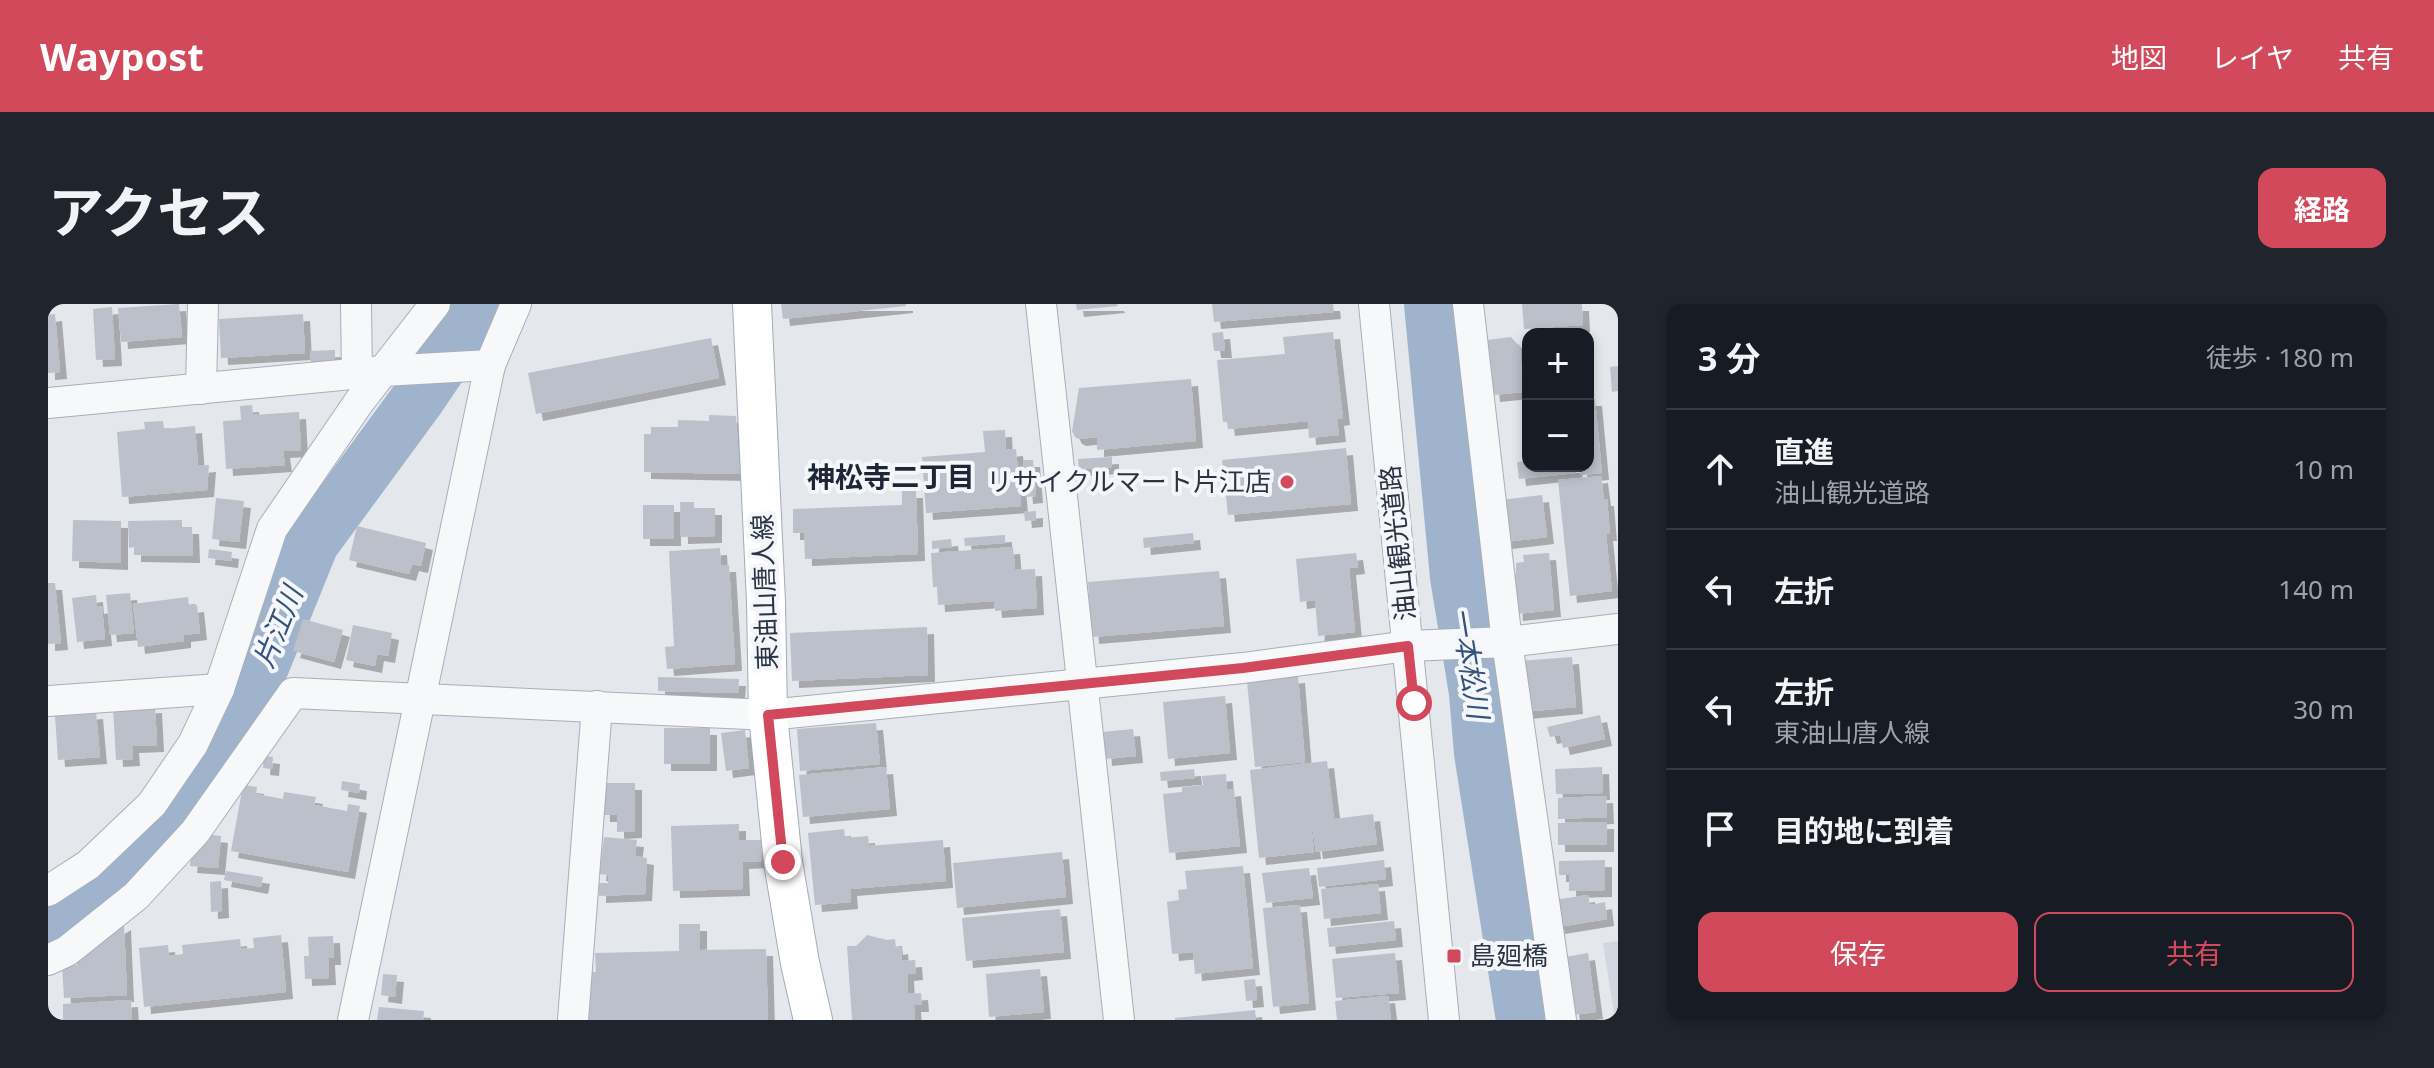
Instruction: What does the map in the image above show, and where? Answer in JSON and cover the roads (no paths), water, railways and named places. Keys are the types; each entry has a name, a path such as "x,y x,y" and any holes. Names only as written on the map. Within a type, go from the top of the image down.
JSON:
{"main road":[{"name":"東油山唐人線","path":"752,304 768,715 783,862 813,1020"}],"street":[{"path":"201,389 203,304"},
{"path":"356,304 382,372"},
{"path":"48,891 88,865 152,804 193,744 219,689 272,529 359,402 435,304"},
{"path":"353,1020 490,365 516,304"},
{"path":"1041,304 1119,1020"},
{"name":"油山観光道路","path":"1374,304 1444,1020"},
{"path":"1468,304 1501,642 1561,1020"},
{"path":"48,403 490,365"},
{"path":"48,960 67,951 136,896 195,832 293,693 768,715 1243,668 1408,646 1501,642 1618,629"},
{"path":"48,701 219,689"},
{"path":"573,1020 597,706"}],"waterway":[{"name":"片江川","path":"48,925 92,898 202,782 246,706 312,543 417,400 482,304"},
{"name":"一本松川","path":"1431,304 1457,577 1523,1020"}],"place":[{"name":"リサイクルマート片江店","path":"1287,482"},
{"name":"島廻橋","path":"1454,956"}],"district":[{"name":"神松寺二丁目","path":"891,477"}]}
